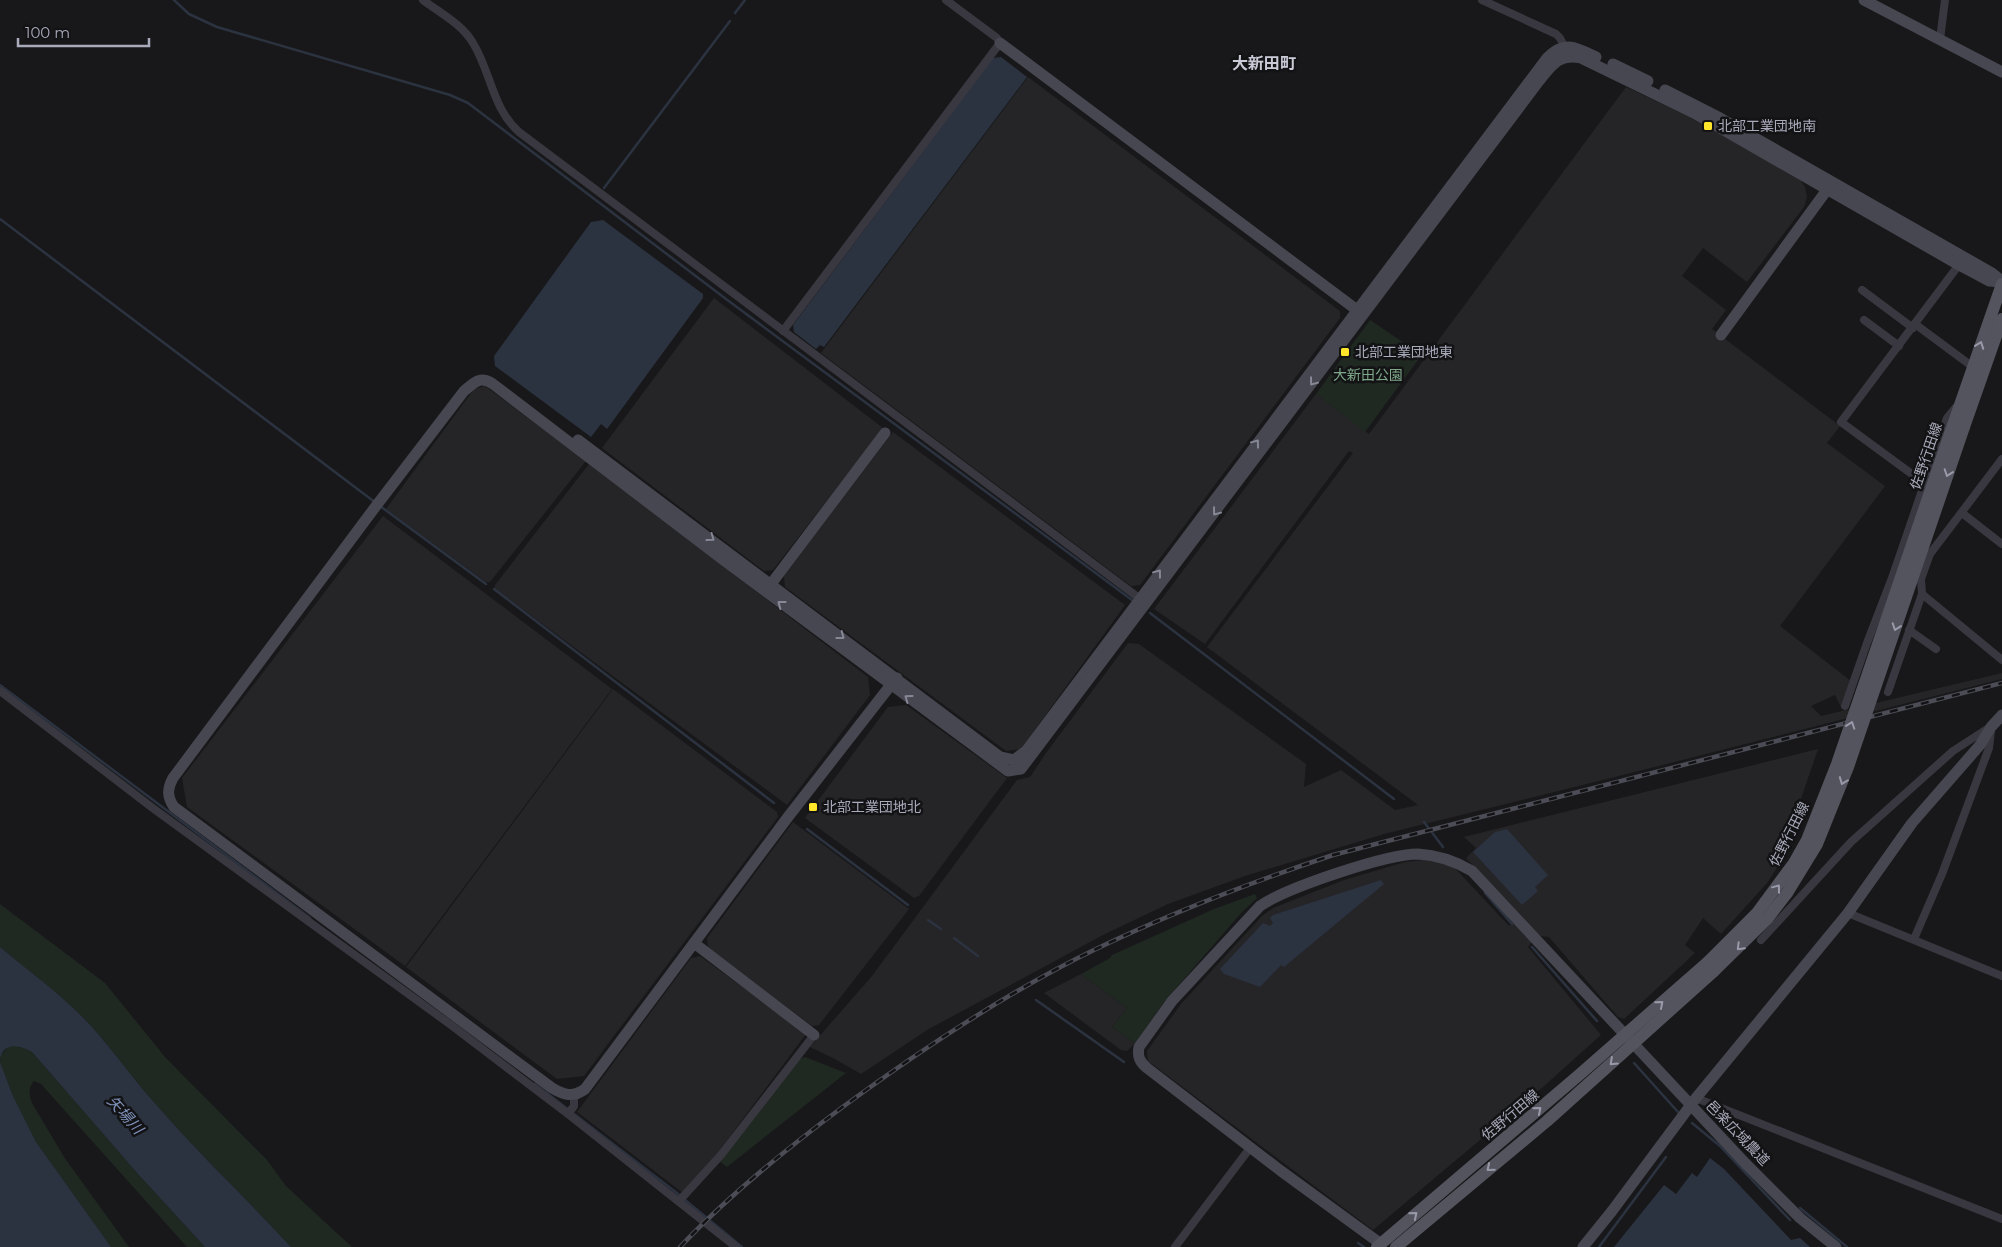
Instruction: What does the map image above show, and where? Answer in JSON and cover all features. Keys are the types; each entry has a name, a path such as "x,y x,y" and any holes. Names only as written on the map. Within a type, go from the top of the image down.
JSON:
{"main road":[{"name":"佐野行田線","path":"1958,426 1962,399 2002,282"},
{"name":"佐野行田線","path":"1396,1247 1546,1121 1629,1039 1760,926 1804,868 1820,836 1848,767 1958,426 2002,319"},
{"name":"佐野行田線","path":"1379,1245 1579,1075 1629,1039"}],"street":[{"path":"423,0 456,24 473,42 500,109 512,126 1143,601"},
{"path":"946,0 997,38 1000,43 1360,312"},
{"path":"1482,0 1556,34 1564,46"},
{"path":"1864,0 2002,72"},
{"path":"1940,39 1945,0"},
{"path":"783,331 1000,43"},
{"path":"893,682 788,817 585,1089 574,1096 552,1088 174,807 168,796 168,786 173,778 464,391 477,380 488,381 769,588 893,682 1003,768 1012,771 1021,769 1143,601 1360,312 1546,58 1564,46 1579,48 1698,106 1830,186 1961,261 1992,273 2002,282"},
{"path":"1360,312 1539,81 1557,61 1564,57 1581,58 1677,104 1830,186"},
{"path":"1720,335 1830,186"},
{"path":"1924,483 1841,422 1961,261"},
{"path":"1862,290 1973,367"},
{"path":"1864,320 1899,346"},
{"path":"1845,706 1866,643 1892,578 1947,418 1962,399"},
{"path":"769,588 885,433"},
{"path":"1888,692 1922,594 1921,578 1930,554 2002,459"},
{"path":"1962,513 2002,544"},
{"path":"1922,594 2002,660"},
{"path":"1909,630 1936,649"},
{"path":"0,691 154,809 443,1020 568,1114 736,1247"},
{"path":"1583,1247 1694,1101 1848,913 1912,823 1980,745 1991,727 2002,715"},
{"path":"1914,939 1942,874 1989,748 1991,727"},
{"path":"1761,940 1852,842 1953,751 1991,727"},
{"name":"邑楽広域農道","path":"1379,1245 1141,1063 1138,1056 1140,1047 1172,1001 1260,906 1278,896 1371,864 1403,855 1418,854 1442,857 1457,862 1472,871 1629,1039 1694,1101 1800,1218 1836,1247"},
{"path":"1848,913 2002,976"},
{"path":"679,1201 721,1155 814,1035 694,943"},
{"path":"568,1114 574,1106 574,1096"},
{"path":"1694,1101 2002,1219"},
{"path":"1175,1247 1250,1148"}],"shaded area":[{"path":"1028,77 1340,311 1340,318 1140,585 1131,586 821,353"},
{"path":"1626,87 1688,116 1799,178 1805,187 1807,197 1804,207 1747,282 1703,248 1682,276 1726,310 1712,329 1840,426 1827,443 1885,486 1780,626 1851,681 1841,707 1835,695 1811,706 1821,716 2002,673 2002,679 1384,834 1245,876 1168,904 1103,935 927,1030 861,1074 810,1047 872,976 1017,780 1030,777 1128,643 1139,644 1306,764 1304,787 1341,770 1395,810 1418,805 1207,647 1353,453 1349,451 1205,644 1154,609 1316,394 1369,434"},
{"path":"714,298 883,428 773,570 764,571 602,448"},
{"path":"485,386 586,461 490,582 486,582 386,509 474,389"},
{"path":"893,432 1125,605 1021,749 1006,751 785,587 784,576"},
{"path":"589,464 868,677 870,695 787,805 495,589 495,585"},
{"path":"383,516 612,689 405,966 187,807 182,778"},
{"path":"613,689 777,812 778,817 584,1076 557,1079 406,967"},
{"path":"906,705 1007,778 919,896 914,898 805,818 888,707"},
{"path":"1818,749 1778,866 1768,882 1721,934 1703,918 1685,945 1695,953 1624,1019 1618,1017 1549,937 1539,936 1466,858 1476,848 1464,837"},
{"path":"793,822 909,909 819,1025 812,1026 708,948 707,938"},
{"path":"1422,860 1452,865 1509,926 1515,921 1533,941 1528,947 1601,1035 1544,1086 1373,1230 1148,1061 1147,1051 1181,1004 1262,916 1273,908 1344,880 1405,862"},
{"path":"700,956 806,1034 714,1158 683,1193 577,1112 691,958"},
{"path":"1081,974 1127,1008 1112,1027 1135,1043 1127,1051 1121,1050 1044,993"}],"green space":[{"name":"大新田公園","path":"1370,320 1421,356 1365,432 1316,394"},
{"path":"1255,894 1257,898 1242,912 1164,1002 1135,1043 1112,1027 1127,1008 1081,974 1110,958 1112,955 1214,909"},
{"path":"0,904 105,983 165,1057 267,1160 286,1186 352,1247 291,1247 176,1127 82,1016 0,947"},
{"path":"9,1046 20,1046 33,1053 138,1174 205,1247 187,1247 41,1084 34,1081 30,1091 32,1103 64,1157 129,1247 111,1247 36,1142 13,1096 0,1062 1,1055"},
{"path":"805,1057 846,1073 727,1167 720,1162 800,1059"}],"water":[{"path":"1001,57 1027,77 824,347 820,345 816,349 794,332 793,325 993,58"},
{"path":"603,220 703,294 703,298 607,429 601,424 591,437 495,366 494,356 591,222"},
{"path":"1507,829 1548,875 1535,887 1538,891 1522,905 1473,852 1495,832"},
{"path":"1381,880 1384,884 1284,967 1281,965 1260,987 1224,974 1220,969 1263,923 1270,926 1273,923 1270,918 1273,915"},
{"name":"矢場川","path":"0,947 82,1016 176,1127 291,1247 205,1247 138,1174 33,1053 13,1046 5,1050 0,1060"},
{"path":"0,1062 13,1096 36,1142 111,1247 0,1247"},
{"path":"1710,1158 1724,1169 1791,1240 1800,1238 1810,1247 1614,1247 1664,1185 1676,1194 1692,1173 1697,1177"}],"waterway":[{"path":"174,0 189,14 217,27 450,95 468,103 726,299 1132,600"},
{"path":"735,13 745,0"},
{"path":"604,188 730,21"},
{"path":"0,219 376,503"},
{"path":"380,506 486,584"},
{"path":"494,589 774,803"},
{"path":"1150,613 1394,799"},
{"path":"0,685 310,918"},
{"path":"1424,822 1443,847"},
{"path":"807,829 908,905"},
{"path":"1485,893 1512,924"},
{"path":"928,920 941,929"},
{"path":"954,938 978,956"},
{"path":"1532,947 1597,1021"},
{"path":"1036,1000 1124,1062"},
{"path":"1634,1063 1678,1112"},
{"path":"535,1084 673,1190 742,1247"},
{"path":"1692,1123 1720,1146 1790,1220"},
{"path":"1599,1247 1666,1157"},
{"path":"1800,1208 1847,1247"},
{"path":"1358,1243 1364,1247"}],"railway":[{"path":"680,1247 718,1209 780,1156 844,1106 904,1063 999,1002 1063,965 1183,910 1333,855 2002,683"}],"place":[{"name":"北部工業団地南","path":"1708,126"},
{"name":"北部工業団地東","path":"1345,352"},
{"name":"北部工業団地北","path":"813,807"}],"district":[{"name":"大新田町","path":"1264,63"}]}
